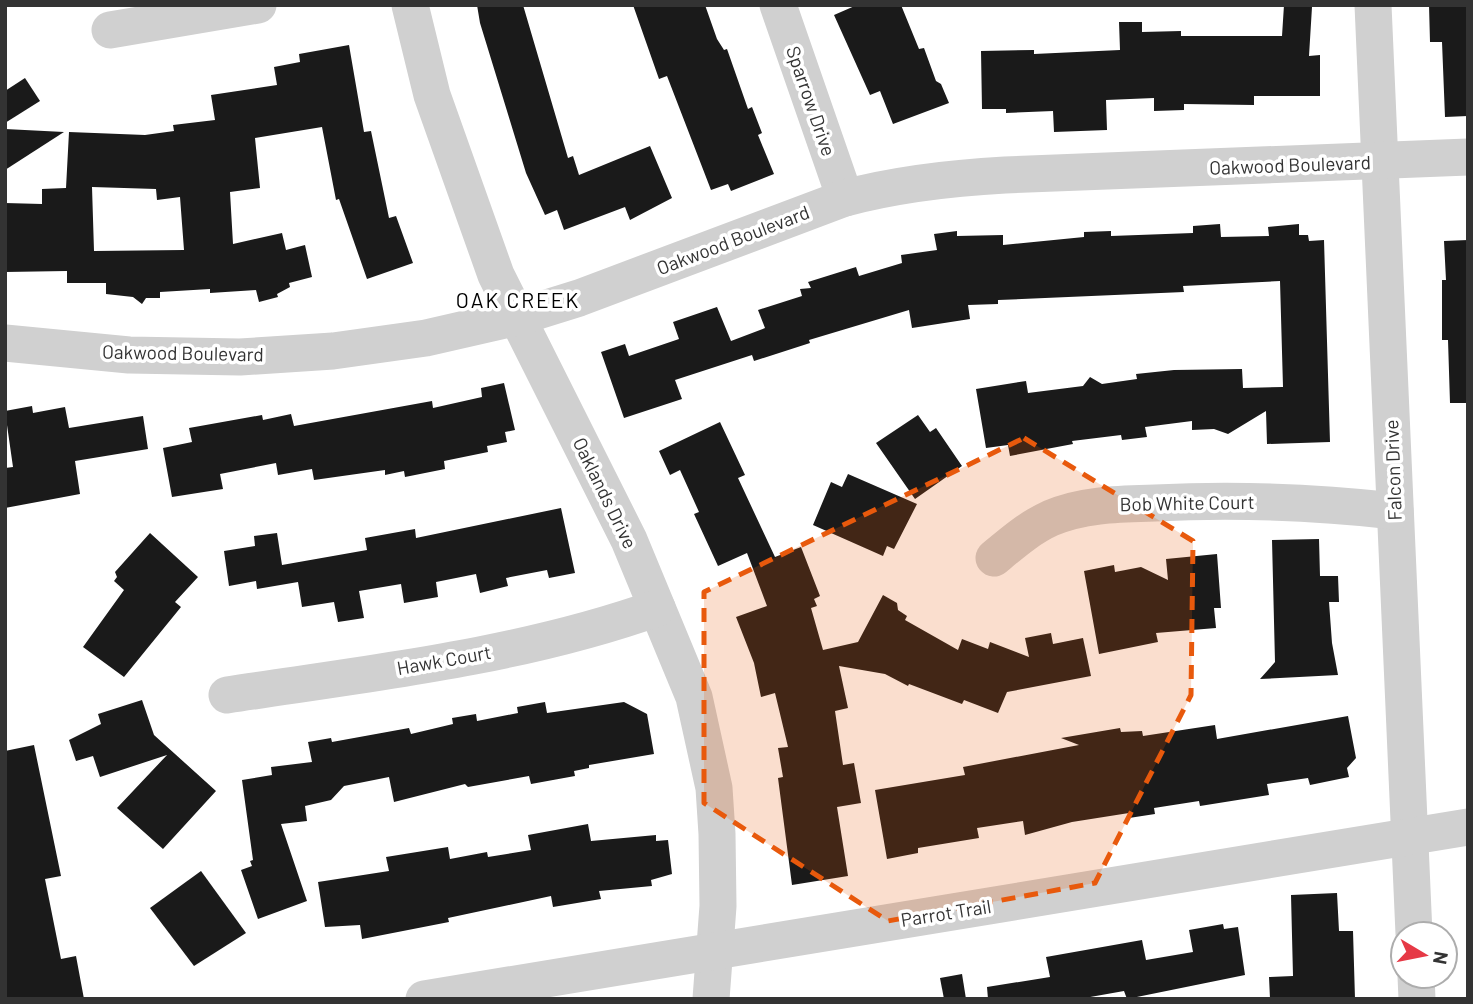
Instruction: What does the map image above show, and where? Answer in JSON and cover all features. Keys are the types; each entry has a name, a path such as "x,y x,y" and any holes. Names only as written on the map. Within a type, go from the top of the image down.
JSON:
{"street":[{"path":"110,30 258,5"},
{"name":"Oaklands Drive","path":"410,5 432,95 496,275 629,540 694,698 710,765 717,834 718,906 710,999"},
{"name":"Sparrow Drive","path":"778,5 845,198"},
{"name":"Falcon Drive","path":"1373,5 1413,920"},
{"name":"Oakwood Boulevard","path":"5,343 129,355 240,357 333,352 426,338 518,317 579,298 845,198 936,178 1468,157"},
{"name":"Bob White Court","path":"994,558 1021,535 1051,519 1101,505 1210,500 1326,503 1395,511"},
{"name":"Hawk Court","path":"227,695 420,665 565,637 657,608"},
{"name":"Parrot Trail","path":"424,999 1468,827"}],"highlighted area":[{"path":"1024,438 1193,541 1191,695 1095,883 888,921 704,803 704,592"}],"building":[{"path":"477,5 523,5 568,158 573,156 579,175 650,146 672,198 630,220 625,207 564,230 557,210 545,215 526,173 480,23"},
{"path":"633,5 705,5 717,39 724,50 727,49 748,109 752,107 762,133 758,135 774,174 731,191 728,184 711,190 667,76 659,79"},
{"path":"857,5 901,5 919,49 924,48 936,81 941,84 949,103 893,124 880,91 870,95 834,15"},
{"path":"1284,5 1312,7 1309,56 1320,55 1320,96 1254,96 1254,105 1184,104 1184,110 1154,111 1154,98 1106,100 1107,130 1054,132 1053,111 1006,113 1006,109 982,109 981,51 1034,50 1034,54 1120,50 1119,22 1142,22 1142,32 1181,31 1181,36 1282,36"},
{"path":"1429,5 1468,5 1468,116 1445,117 1442,42 1430,42"},
{"path":"349,45 364,132 371,131 389,218 396,216 413,263 367,279 339,199 336,200 322,127 255,138 260,188 230,192 233,244 282,233 286,250 305,245 312,277 289,283 290,287 277,294 278,297 259,302 256,290 210,293 210,289 160,292 160,298 146,298 142,304 133,297 106,294 106,283 67,283 67,271 5,272 5,203 42,204 42,189 66,188 69,132 145,135 174,131 173,125 215,120 211,95 277,85 274,67 300,62 299,54","holes":["92,187 156,189 157,200 180,197 184,250 94,251"]},
{"path":"25,78 40,101 5,123 5,91"},
{"path":"5,129 64,132 5,170"},
{"path":"1220,224 1221,237 1269,236 1268,227 1299,224 1299,235 1308,235 1309,241 1324,240 1330,442 1267,444 1266,411 1228,434 1214,429 1192,430 1192,421 1145,427 1147,437 1122,440 1121,435 1072,441 1073,444 1010,456 1008,445 986,448 976,389 1026,381 1028,393 1083,386 1090,377 1102,384 1137,379 1136,374 1174,370 1242,369 1243,388 1283,387 1280,281 1183,286 1184,292 998,300 998,304 968,305 970,319 912,328 909,310 809,340 810,343 754,361 752,355 675,380 682,399 624,418 601,352 625,344 629,356 679,339 673,322 717,307 731,341 765,328 758,310 802,296 800,289 811,288 808,282 856,267 859,276 902,263 901,255 937,250 934,234 957,231 957,236 1003,235 1003,245 1084,237 1084,232 1111,231 1111,236 1193,233 1193,226"},
{"path":"1468,240 1468,403 1450,403 1448,340 1442,340 1442,280 1446,280 1444,241"},
{"path":"504,383 515,430 505,432 507,442 487,446 488,452 444,461 445,469 405,477 404,471 385,475 385,470 314,480 312,469 278,475 276,463 220,474 223,489 172,497 163,448 192,442 189,428 262,415 263,420 291,414 294,426 432,401 433,408 482,397 481,388"},
{"path":"32,406 33,413 65,407 69,428 143,416 148,449 75,461 80,494 5,508 5,468 13,467 5,411"},
{"path":"918,415 930,432 936,428 962,466 915,499 876,443"},
{"path":"720,422 745,475 738,478 775,557 801,547 820,596 814,599 817,606 811,608 823,650 858,642 883,595 897,603 898,610 907,616 905,620 958,650 962,639 988,649 990,642 1029,657 1025,638 1051,633 1053,644 1083,638 1091,676 1007,692 998,713 964,700 962,704 909,684 908,686 885,674 839,666 848,708 835,711 843,765 854,763 861,803 837,807 848,876 792,885 778,778 783,777 778,748 788,747 775,693 761,697 754,663 736,617 767,606 747,553 718,566 694,514 699,512 680,470 670,475 659,451"},
{"path":"848,474 917,504 894,549 887,546 883,556 813,525 831,482 842,487"},
{"path":"561,508 575,573 549,578 547,570 506,578 508,586 480,593 476,574 436,582 438,597 404,603 401,584 359,591 364,618 338,622 334,602 302,607 298,582 257,589 256,581 229,586 224,551 255,546 254,536 277,533 282,565 367,550 365,538 415,529 416,538"},
{"path":"150,533 198,577 175,602 181,607 124,677 83,647 124,590 114,581 117,577 115,572"},
{"path":"1319,539 1320,576 1338,576 1339,602 1329,602 1338,675 1260,679 1275,662 1272,540"},
{"path":"1217,554 1221,608 1214,608 1216,628 1156,633 1158,642 1099,654 1084,571 1114,565 1115,572 1141,567 1168,580 1166,559"},
{"path":"142,700 154,735 216,791 163,849 117,808 167,755 100,777 93,756 76,761 69,740 101,724 98,714"},
{"path":"545,702 547,713 624,702 647,714 654,754 589,765 589,768 574,771 575,776 531,784 529,776 468,787 465,784 394,802 389,777 344,786 331,800 305,806 307,821 281,824 307,901 258,919 241,870 252,866 250,861 253,860 242,780 272,775 271,767 312,762 308,742 331,738 332,742 409,728 411,734 453,724 452,718 476,714 477,721 518,713 517,707"},
{"path":"1348,716 1356,758 1347,768 1349,777 1310,785 1308,778 1267,784 1269,795 1200,806 1199,801 1154,808 1155,814 1129,818 1129,813 1072,822 1025,835 1023,821 977,828 979,838 918,848 918,853 887,859 875,790 965,775 963,767 1079,745 1061,738 1120,728 1121,732 1142,731 1143,736 1215,725 1217,739"},
{"path":"34,745 61,876 45,879 61,959 76,956 84,999 5,999 5,751"},
{"path":"588,824 591,841 656,835 656,841 668,840 672,874 651,880 652,886 599,891 601,899 553,907 551,896 448,918 449,922 362,939 360,925 325,927 318,882 389,871 386,857 448,847 450,859 487,852 488,857 531,850 528,835"},
{"path":"201,871 246,933 194,966 150,908"},
{"path":"1337,893 1339,931 1353,931 1355,999 1270,999 1269,977 1293,976 1291,895"},
{"path":"1223,924 1224,929 1238,927 1245,975 1127,999 1124,991 1079,999 988,999 987,987 1050,977 1046,957 1142,940 1146,960 1193,952 1189,930"},
{"path":"962,974 966,999 944,999 940,978"}],"district":[{"name":"OAK CREEK","path":"518,301"}]}
